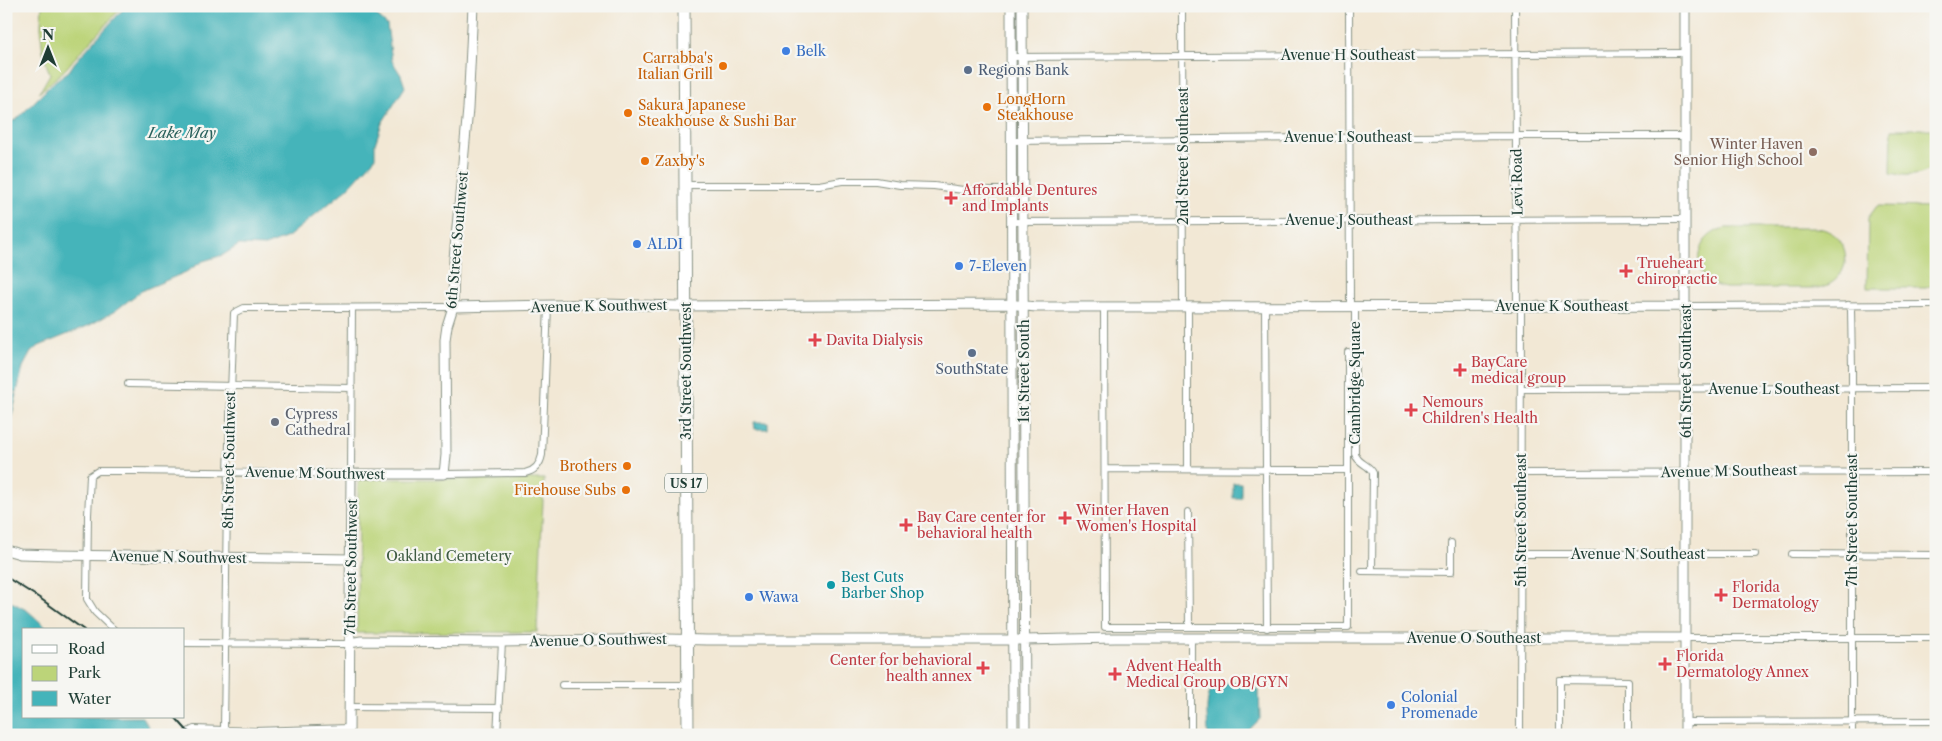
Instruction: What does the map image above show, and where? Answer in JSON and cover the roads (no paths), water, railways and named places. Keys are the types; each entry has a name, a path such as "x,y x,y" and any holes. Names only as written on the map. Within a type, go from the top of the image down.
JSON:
{"highway":[{"name":"3rd Street Southwest","path":"684,6 688,735"}],"street":[{"name":"6th Street Southwest","path":"444,474 446,455 445,340 453,307 454,268 468,109 473,6"},
{"name":"1st Street South","path":"1011,6 1013,735"},
{"name":"1st Street South","path":"1022,6 1025,735"},
{"name":"2nd Street Southeast","path":"1182,6 1183,221 1186,306"},
{"name":"Cambridge Square","path":"1349,6 1349,220 1355,454 1358,461 1369,467 1373,474 1372,571"},
{"path":"1515,6 1516,56"},
{"name":"6th Street Southeast","path":"1685,6 1686,735"},
{"name":"Avenue H Southeast","path":"1011,57 1516,56 1685,53"},
{"name":"Levi Road","path":"1516,56 1519,305"},
{"name":"Avenue I Southeast","path":"1012,141 1182,138 1685,136"},
{"path":"684,186 819,185 842,181 876,181 962,190 1012,190"},
{"name":"Avenue J Southeast","path":"1012,222 1685,219"},
{"name":"Avenue K Southwest","path":"235,311 244,308 604,304 1012,305 1024,307"},
{"name":"5th Street Southeast","path":"1519,305 1522,389 1520,735"},
{"name":"7th Street Southeast","path":"1848,305 1851,309 1852,735"},
{"name":"Avenue K Southeast","path":"1024,307 1936,305"},
{"name":"Avenue M Southwest","path":"88,556 90,476 93,472 444,474 525,473 536,468 541,461 542,455 548,306"},
{"path":"1104,306 1105,627 1348,627 1348,352"},
{"path":"1186,306 1188,469"},
{"path":"1265,306 1267,628"},
{"name":"7th Street Southwest","path":"349,732 352,308"},
{"name":"8th Street Southwest","path":"224,730 228,472 235,311"},
{"path":"128,384 352,388"},
{"name":"Avenue L Southeast","path":"1522,389 1936,388"},
{"path":"1105,469 1348,470"},
{"name":"Avenue M Southeast","path":"1521,473 1936,472"},
{"path":"1188,512 1189,627"},
{"path":"1362,571 1451,572 1451,543"},
{"name":"Avenue N Southwest","path":"6,550 20,554 88,556 351,559"},
{"name":"Avenue N Southeast","path":"1521,554 1755,554"},
{"path":"1792,554 1936,555"},
{"path":"88,556 88,599 95,612 112,628"},
{"name":"Avenue O Southwest","path":"185,643 344,644 361,641 502,642 668,638 688,640 1012,640"},
{"path":"1191,735 1192,638"},
{"name":"Avenue O Southeast","path":"1012,640 1192,638 1936,638"},
{"path":"497,735 502,642"},
{"path":"1013,679 1018,703 1025,709"},
{"path":"1560,735 1560,680 1628,681 1628,735"},
{"path":"562,685 688,685"},
{"path":"349,707 499,708"},
{"path":"1685,722 1936,721"},
{"path":"187,735 188,732 194,729 349,732"}],"water":[{"name":"Lake May","path":"126,6 366,6 387,25 392,61 401,75 405,87 382,123 375,144 375,157 372,162 348,188 288,237 265,246 239,245 223,255 203,261 186,272 141,291 115,311 90,325 39,346 31,352 23,367 17,392 6,392 6,122 16,120 55,81 69,71"},
{"path":"17,394 6,439 6,395"},
{"path":"754,422 768,422 768,429 755,429"},
{"path":"1233,483 1241,483 1241,498 1233,498"},
{"path":"6,599 28,611 47,628 22,628 22,718 143,718 154,735 6,735"},
{"path":"1219,683 1250,683 1259,690 1260,719 1244,735 1208,735 1208,699 1210,692"}],"waterway":[{"path":"6,400 8,392"}],"railway":[{"path":"6,577 81,628"},
{"path":"176,718 191,735"}],"place":[{"name":"Belk","path":"786,51"},
{"name":"Carrabba's Italian Grill","path":"723,66"},
{"name":"Regions Bank","path":"968,70"},
{"name":"LongHorn Steakhouse","path":"987,107"},
{"name":"Sakura Japanese Steakhouse & Sushi Bar","path":"628,113"},
{"name":"Winter Haven Senior High School","path":"1813,152"},
{"name":"Zaxby's","path":"645,161"},
{"name":"Affordable Dentures and Implants","path":"951,198"},
{"name":"ALDI","path":"637,244"},
{"name":"7-Eleven","path":"959,266"},
{"name":"Trueheart chiropractic","path":"1626,271"},
{"name":"Davita Dialysis","path":"815,340"},
{"name":"SouthState","path":"972,353"},
{"name":"BayCare medical group","path":"1460,370"},
{"name":"Nemours Children's Health","path":"1411,410"},
{"name":"Cypress Cathedral","path":"275,422"},
{"name":"Brothers","path":"627,466"},
{"name":"Firehouse Subs","path":"626,490"},
{"name":"Winter Haven Women's Hospital","path":"1065,518"},
{"name":"Bay Care center for behavioral health","path":"906,525"},
{"name":"Best Cuts Barber Shop","path":"831,585"},
{"name":"Florida Dermatology","path":"1721,595"},
{"name":"Wawa","path":"749,597"},
{"name":"Florida Dermatology Annex","path":"1665,664"},
{"name":"Center for behavioral health annex","path":"983,668"},
{"name":"Advent Health Medical Group OB/GYN","path":"1115,674"},
{"name":"Colonial Promenade","path":"1391,705"}],"park label":[{"name":"Oakland Cemetery","path":"449,556"}]}
